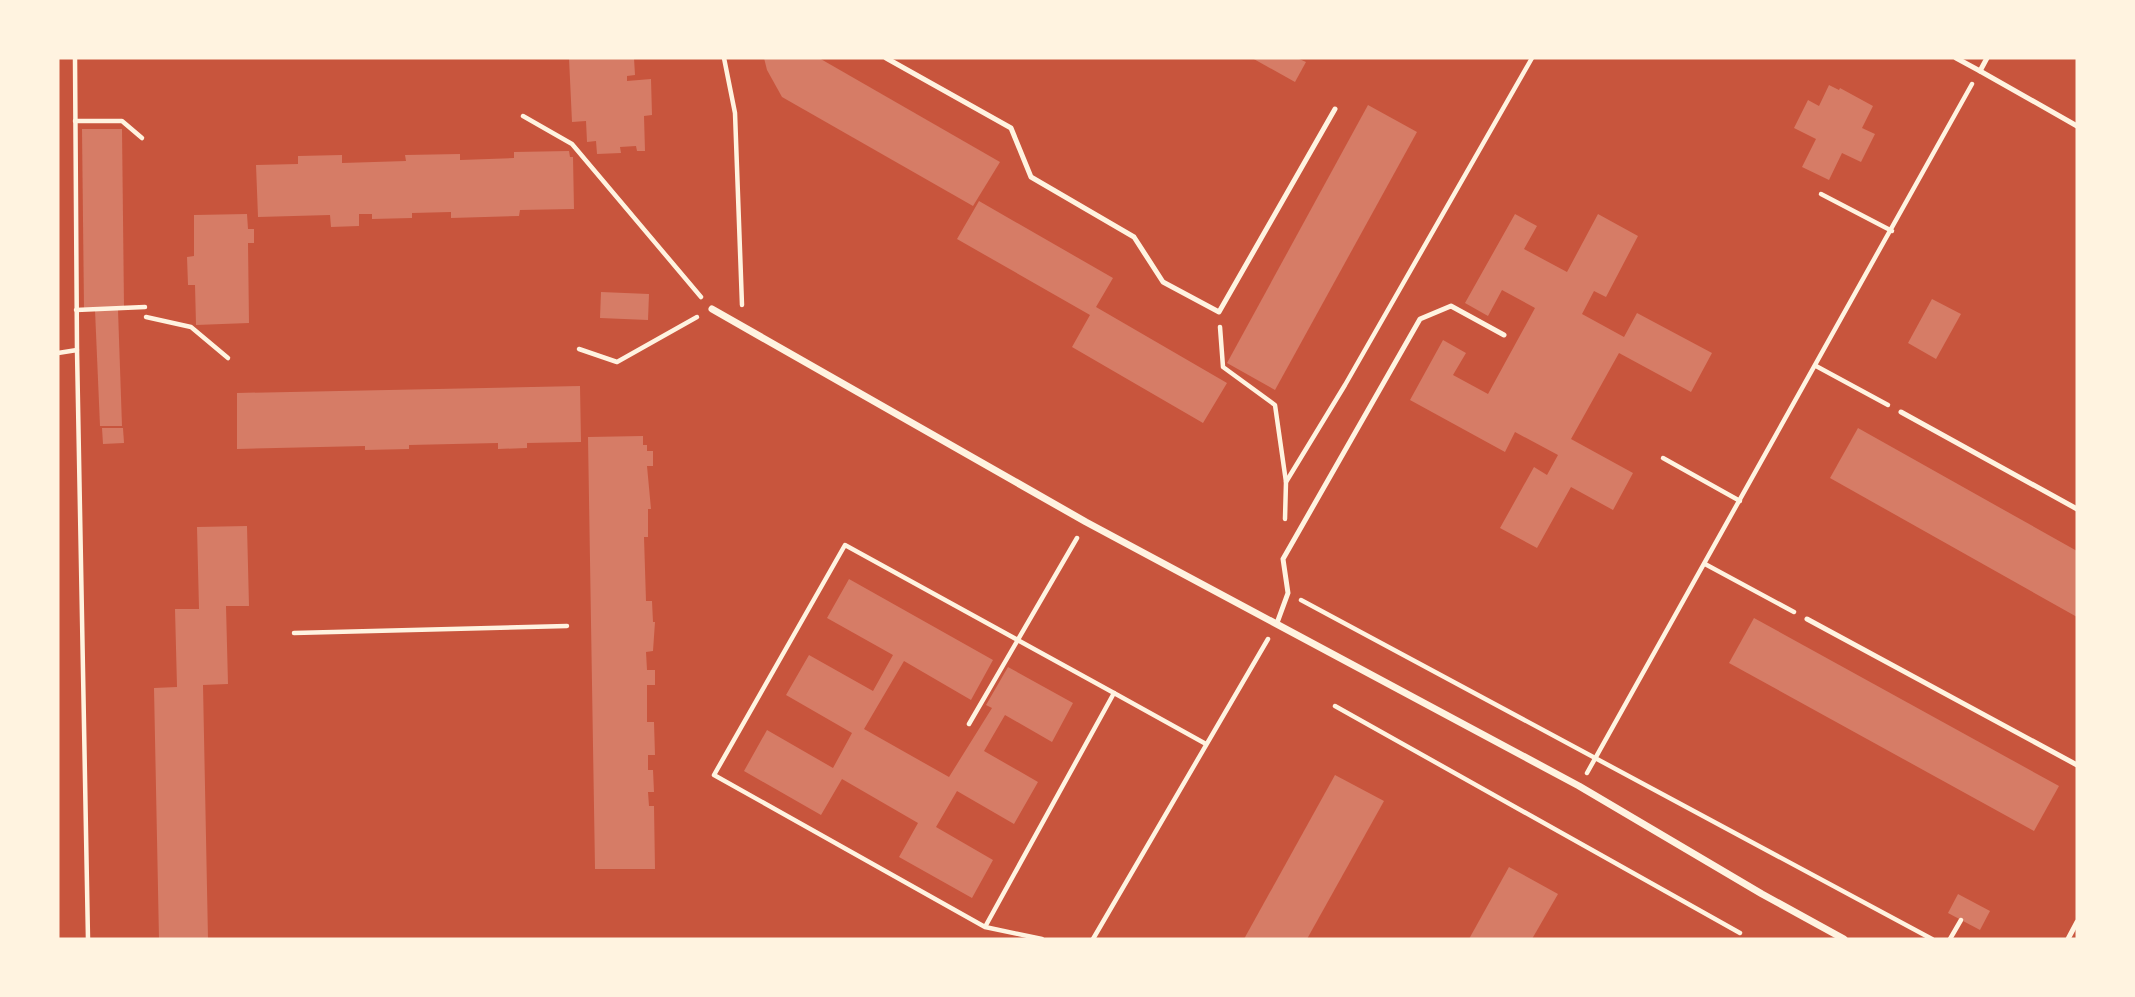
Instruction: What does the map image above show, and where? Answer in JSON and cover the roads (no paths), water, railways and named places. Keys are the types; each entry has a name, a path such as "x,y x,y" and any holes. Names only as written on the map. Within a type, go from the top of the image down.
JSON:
{"street":[{"path":"712,310 1086,522 1579,786 1844,939"}],"lane":[{"path":"886,58 1011,128 1031,177 1135,237 1163,282 1219,313 1335,109"},
{"path":"1956,58 2077,126"},
{"path":"1980,71 1987,58"},
{"path":"1277,623 1288,593 1283,559 1420,319 1451,306 1504,335"},
{"path":"1901,412 2077,509"},
{"path":"1807,619 2077,765"},
{"path":"2068,939 2077,922"}]}
